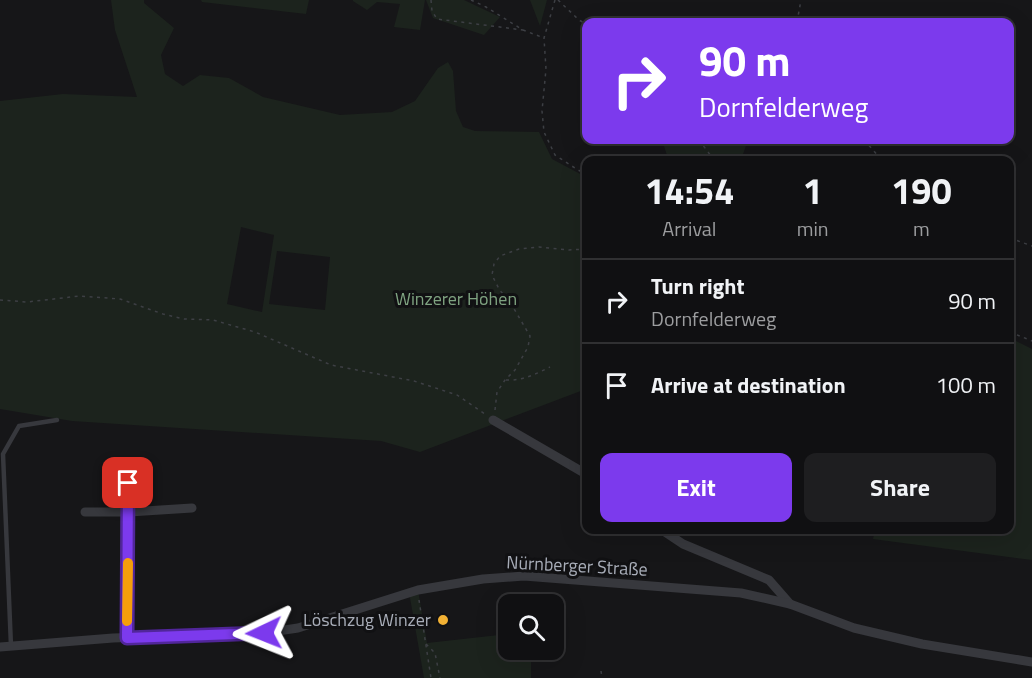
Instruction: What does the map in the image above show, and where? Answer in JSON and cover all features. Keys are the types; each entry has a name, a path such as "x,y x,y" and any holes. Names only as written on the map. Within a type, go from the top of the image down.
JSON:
{"street":[{"path":"493,420 582,472"},
{"path":"127,638 128,483"},
{"path":"85,512 192,508"},
{"path":"668,534 683,544 769,580 790,603"},
{"name":"Nürnberger Straße","path":"0,647 127,638 264,633 298,628 418,590 483,579 524,576 741,593 790,603 854,628 922,644 1032,662"}],"lane":[{"path":"11,646 3,454 19,426 57,420"}],"path":[{"path":"431,0 432,11 437,19 523,30"},
{"path":"471,0 523,30 544,38"},
{"path":"582,22 556,0 544,38 546,69 542,111 544,132 555,155 582,172"},
{"path":"798,18 801,0"},
{"path":"868,144 878,156"},
{"path":"1014,239 1032,246"},
{"path":"0,300 27,302 80,296 120,299 184,319 213,320 255,332 331,365 414,381 457,395 493,420 497,392 515,370 528,346 530,336 492,275 494,264 500,256 519,249 539,247 582,249"},
{"path":"1014,334 1032,341"},
{"path":"505,380 516,380 534,375 550,367"},
{"path":"418,590 431,678"},
{"path":"425,643 435,653 440,678"},
{"path":"601,671 602,678"}],"green space":[{"name":"Winzerer Höhen","path":"111,0 144,0 144,3 174,28 161,55 165,74 183,86 200,75 229,78 263,97 340,115 392,112 415,101 438,68 448,62 453,71 456,111 463,127 475,131 539,132 552,159 582,175 582,391 420,452 381,441 72,421 0,409 0,101 63,94 137,97 115,30","holes":["241,227 274,235 262,312 227,304","277,251 330,257 325,310 269,304"]},
{"path":"201,0 309,0 306,14 202,2"},
{"path":"353,0 425,0 420,30 394,27 400,4 377,2 367,10"},
{"path":"426,0 464,0 500,17 484,35 433,18"},
{"path":"530,0 547,0 540,26"},
{"path":"663,144 747,144 743,154 749,156 667,156"},
{"path":"1014,340 1032,349 1032,560 873,539 874,534 1014,534"},
{"path":"418,590 427,643 498,635 498,660 531,660 531,678 424,678 409,592"}],"slow traffic":[{"path":"127,621 128,563"}],"place":[{"name":"Löschzug Winzer","path":"443,620"}],"route":[{"path":"128,483 127,638 264,633"}]}
